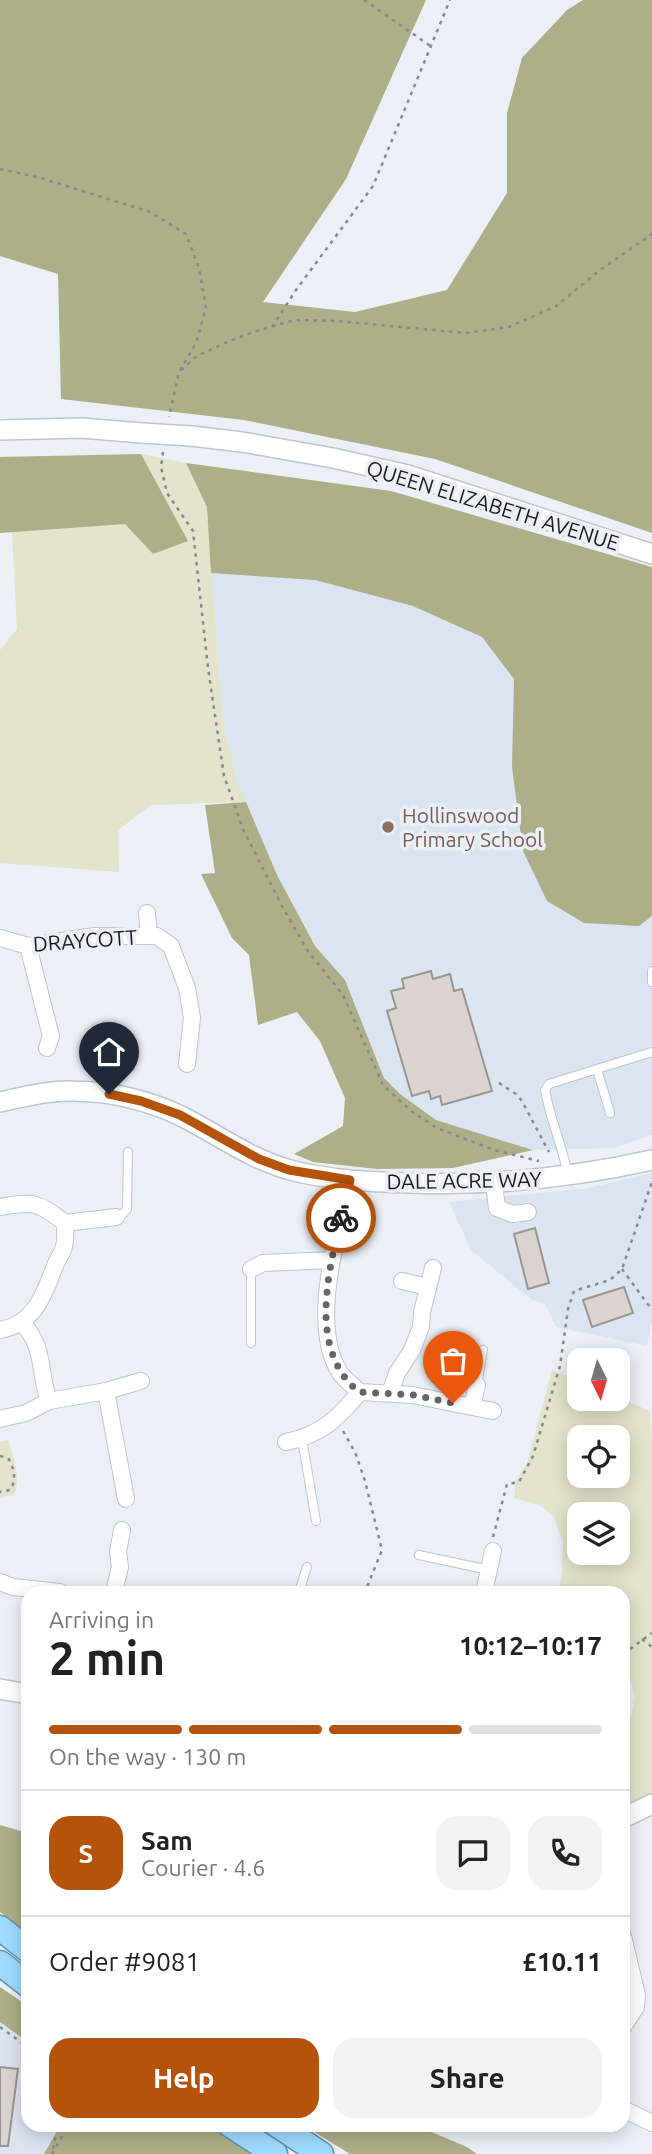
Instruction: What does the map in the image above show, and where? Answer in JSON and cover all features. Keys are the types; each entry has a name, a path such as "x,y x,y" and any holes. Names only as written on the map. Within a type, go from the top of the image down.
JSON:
{"highway":[{"path":"0,1928 21,1944"},
{"path":"0,1964 21,1980"},
{"path":"241,2132 275,2154"},
{"path":"288,2132 321,2154"}],"street":[{"name":"QUEEN ELIZABETH AVENUE","path":"0,430 81,428 191,436 333,458 408,475 652,554"},
{"path":"147,913 149,936"},
{"name":"DRAYCOTT","path":"0,938 28,946 95,936 157,936 171,946 187,988 192,1017 187,1064"},
{"path":"28,946 51,1036 47,1048"},
{"name":"DALE ACRE WAY","path":"0,1102 72,1090 141,1101 180,1115 259,1159 289,1170 350,1180 451,1185 494,1184 563,1177 652,1160"},
{"path":"350,1180 326,1295 329,1342 340,1372 359,1392 413,1395 493,1411"},
{"path":"494,1184 497,1208 513,1214 528,1212"},
{"path":"0,1207 28,1202 46,1208 65,1223 116,1217"},
{"path":"0,1330 22,1323 39,1303 50,1284 64,1246 65,1223"},
{"path":"251,1269 263,1264 332,1260"},
{"path":"390,1393 397,1373 416,1340 433,1268"},
{"path":"402,1281 428,1287"},
{"path":"22,1323 39,1349 43,1385 49,1401"},
{"path":"0,1419 26,1413 49,1401 106,1391 141,1381"},
{"path":"472,1407 477,1385"},
{"path":"106,1391 127,1499"},
{"path":"286,1442 302,1439 335,1420 359,1392"},
{"path":"115,1586 120,1567 118,1552 122,1530"},
{"path":"485,1586 493,1551"},
{"path":"0,1582 21,1588"},
{"path":"0,1689 21,1693"},
{"path":"630,1815 652,1804"},
{"path":"630,1966 637,1995 636,2007 630,2016"},
{"path":"630,2112 652,2123"}],"lane":[{"path":"652,971 652,982"},
{"path":"563,1177 565,1156 545,1090 549,1084 652,1052"},
{"path":"597,1069 610,1113"},
{"path":"116,1217 127,1209 128,1152"},
{"path":"251,1269 251,1343"},
{"path":"477,1385 483,1350"},
{"path":"302,1439 316,1521"},
{"path":"419,1555 489,1570"},
{"path":"301,1586 307,1567"}],"path":[{"path":"364,0 432,47"},
{"path":"272,327 373,186 450,0"},
{"path":"0,169 41,177 150,212 186,234 200,268 206,308 196,343 179,372 167,426"},
{"path":"179,372 197,356 253,332 295,320 337,321 466,333 509,327 556,306 600,270 652,234"},
{"path":"165,440 161,467 167,493 193,531 208,668 224,776 243,829 283,908 308,951 343,995 383,1085 411,1111 437,1128 494,1150 540,1161 563,1177"},
{"path":"499,1083 522,1101 550,1154 565,1156"},
{"path":"493,1551 493,1535 507,1484 519,1482 533,1455 543,1424 560,1366 568,1309 574,1291 610,1280 622,1269 652,1182"},
{"path":"622,1269 652,1310"},
{"path":"335,1420 359,1462 383,1549 368,1586"},
{"path":"0,1456 8,1458 14,1478 10,1490 0,1492"},
{"path":"630,1648 652,1633"},
{"path":"642,1639 652,1647"},
{"path":"0,2027 21,2042"},
{"path":"52,2153 56,2132"},
{"path":"52,2153 64,2132"}],"shaded area":[{"name":"Hollinswood Primary School","path":"200,493 467,565 639,926 652,916 652,1135 614,1148 533,1150 436,1120 396,1091 384,1078 345,980 315,946 277,875 238,784 223,721 207,507"},
{"path":"652,1173 652,1322 647,1346 556,1327 545,1304 532,1300 471,1250 449,1202 588,1188"},
{"path":"0,2022 21,2037 21,2132 57,2132 44,2154 0,2154"}],"green space":[{"path":"0,0 426,0 346,179 263,302 355,312 447,290 507,193 507,113 522,58 567,10 583,0 652,0 652,533 435,459 244,420 61,399 58,274 0,256"},
{"path":"141,454 186,463 207,507 223,721 238,784 246,802 151,805 118,830 119,872 0,863 0,650 17,629 12,532 104,525"},
{"path":"141,454 188,541 153,554 125,524 0,533 0,457"},
{"path":"186,463 391,491 652,567 652,916 639,926 584,923 547,901 523,851 512,767 514,679 482,637 413,606 315,580 211,573 207,507"},
{"path":"246,802 277,875 315,946 345,980 384,1078 400,1094 436,1120 533,1150 453,1168 377,1169 313,1162 294,1154 343,1126 345,1098 320,1041 297,1012 258,1025 249,955 232,938 201,874 215,873 205,805"},
{"path":"552,1370 567,1376 567,1411 630,1411 630,1402 650,1411 652,1794 630,1802 630,1723 635,1696 630,1678 630,1586 559,1586 563,1544 554,1516 539,1505 514,1498 516,1480 527,1463"},
{"path":"9,1440 16,1468 16,1488 14,1495 0,1497 0,1442"},
{"path":"0,1825 21,1831 21,1928 0,1912"},
{"path":"0,1987 21,2001 21,2037 0,2022"},
{"path":"56,2132 218,2132 253,2154 44,2154"},
{"path":"314,2132 432,2132 477,2154 350,2154"}],"building":[{"path":"431,971 433,979 450,974 454,991 462,989 492,1091 442,1105 440,1096 431,1099 429,1091 412,1096 387,1011 396,1008 391,991 404,988 402,979"},
{"path":"535,1228 549,1283 528,1289 514,1234"},
{"path":"624,1287 633,1313 592,1327 583,1300"},
{"path":"0,2067 18,2069 8,2146 0,2146"}],"way so far":[{"path":"341,1218 326,1295 329,1342 340,1372 359,1392 413,1395 453,1403"}],"place":[{"name":"Hollinswood Primary School","path":"388,827"}],"route":[{"path":"109,1094 141,1101 180,1115 259,1159 289,1170 350,1180 341,1218"}]}
